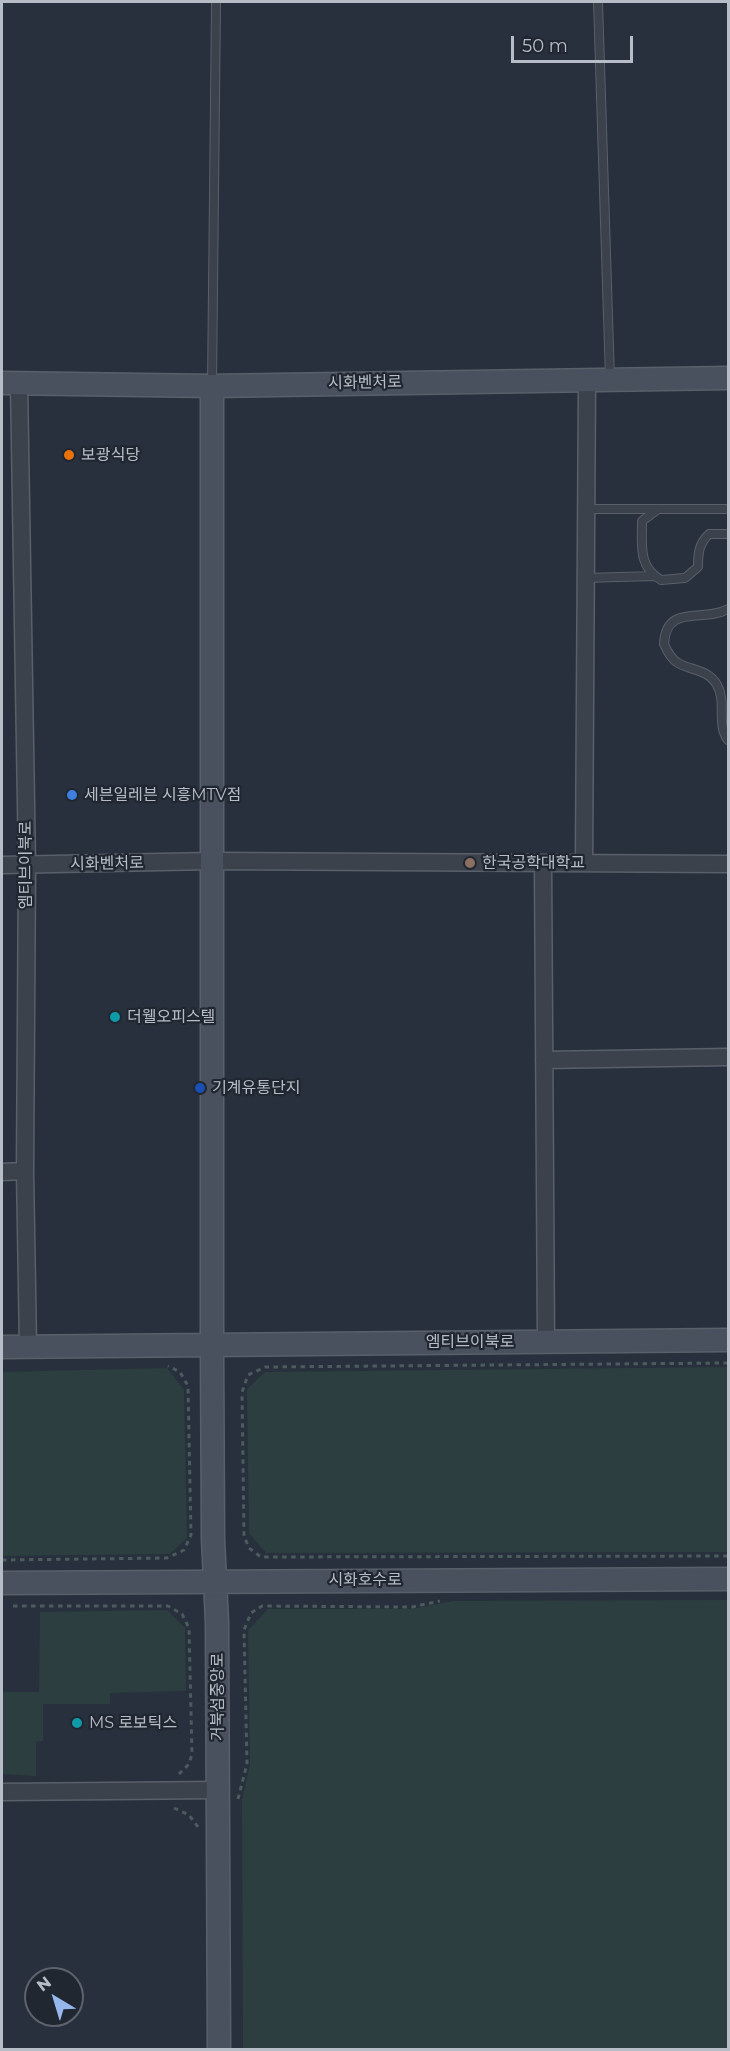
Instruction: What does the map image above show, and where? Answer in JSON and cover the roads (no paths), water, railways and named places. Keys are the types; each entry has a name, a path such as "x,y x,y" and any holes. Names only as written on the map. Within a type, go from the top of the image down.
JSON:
{"street":[{"name":"시화벤처로","path":"10,383 212,386 729,378"},
{"path":"584,863 586,380"},
{"name":"엠티브이북로","path":"10,383 27,865 25,1172 28,1347"},
{"path":"212,386 212,1345"},
{"name":"시화벤처로","path":"2,865 213,861 729,864"},
{"path":"543,863 546,1342"},
{"path":"544,1060 729,1058"},
{"path":"2,1172 25,1172"},
{"name":"엠티브이북로","path":"2,1347 729,1340"},
{"name":"거북섬중앙로","path":"212,1345 215,1580 228,1796 219,2049"},
{"name":"시화호수로","path":"2,1583 215,1580 729,1579"},
{"path":"2,1792 228,1796"}],"lane":[{"path":"212,386 216,2"},
{"path":"598,2 610,380"},
{"path":"586,509 729,509"},
{"path":"654,576 642,560 642,521 658,509"},
{"path":"585,578 654,576 667,580 685,578 698,567 698,549 703,540 710,534 729,534"},
{"path":"729,609 716,616 675,619 668,625 664,644 675,662 708,674 717,684 721,693 722,725 729,740"}],"place":[{"name":"보광식당","path":"69,455"},
{"name":"세븐일레븐 시흥MTV점","path":"72,795"},
{"name":"한국공학대학교","path":"470,863"},
{"name":"더웰오피스텔","path":"115,1017"},
{"name":"기계유통단지","path":"200,1088"},
{"name":"MS 로보틱스","path":"77,1723"}]}
